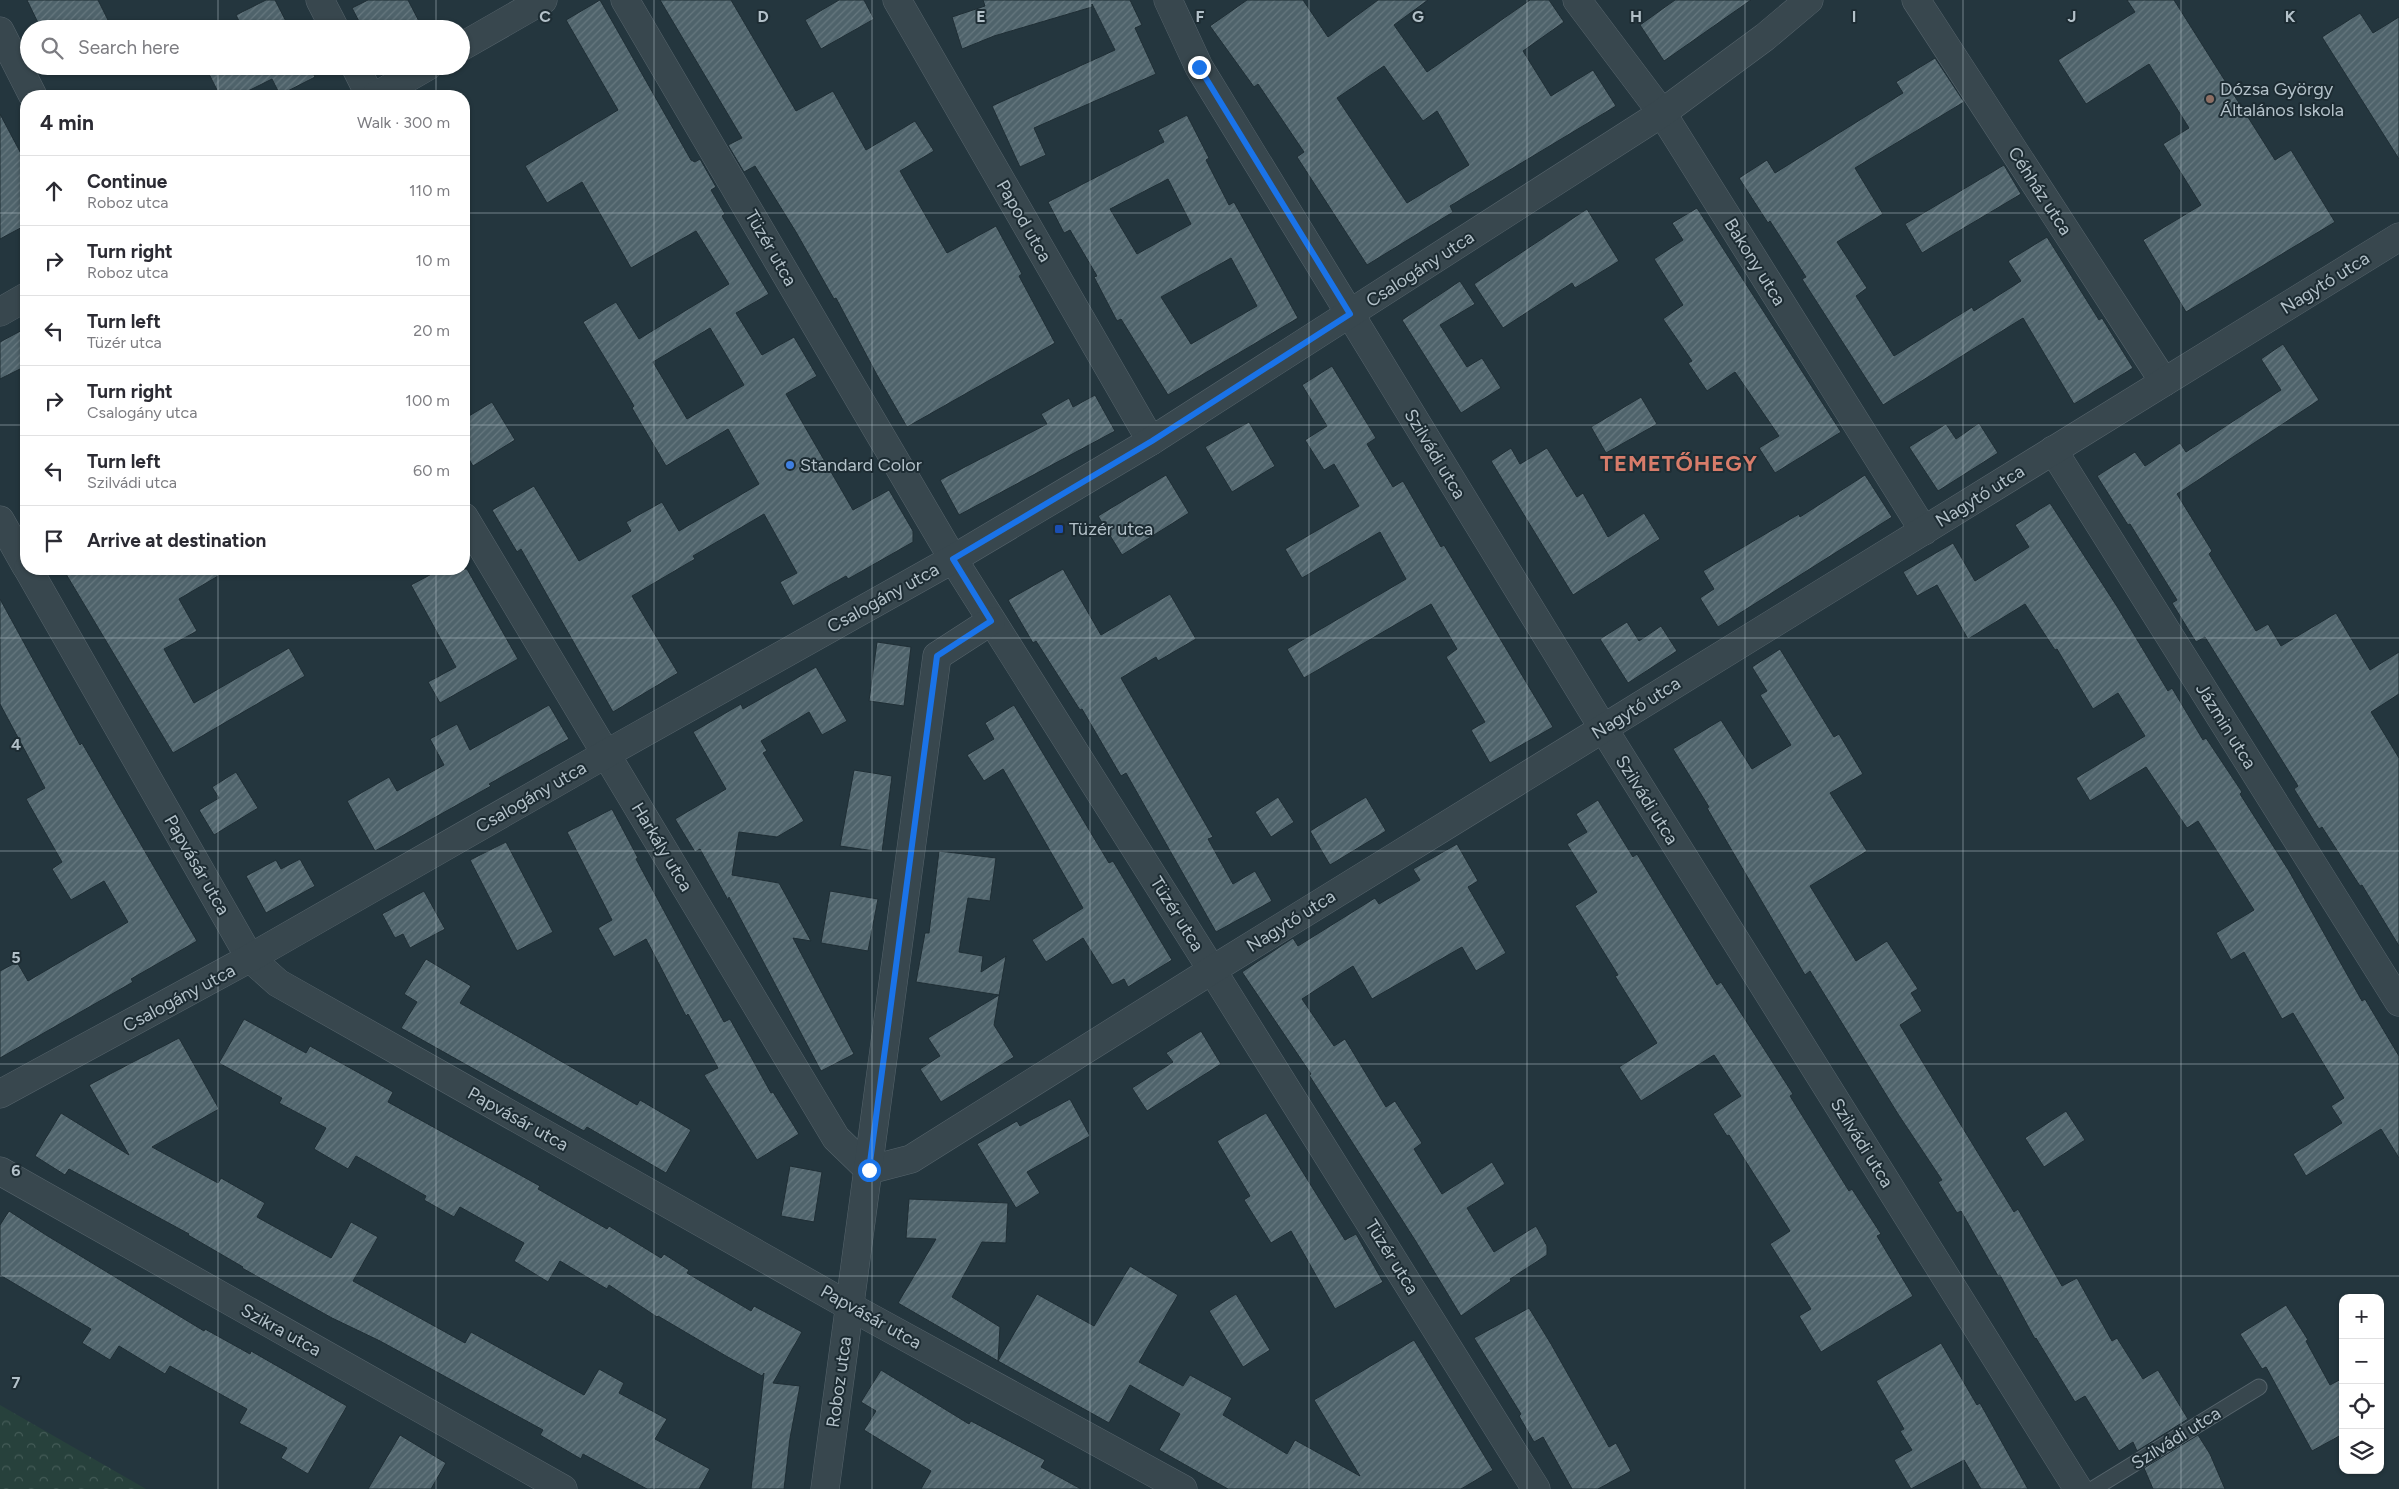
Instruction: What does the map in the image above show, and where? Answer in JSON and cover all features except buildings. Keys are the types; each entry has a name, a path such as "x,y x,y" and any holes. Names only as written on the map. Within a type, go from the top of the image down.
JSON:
{"street":[{"path":"320,0 330,20"},
{"path":"470,42 544,0"},
{"name":"Tüzér utca","path":"625,0 953,559 1536,1489"},
{"name":"Papod utca","path":"897,0 1152,441"},
{"name":"Szilvádi utca","path":"1168,0 1199,67 1603,728 2078,1489"},
{"name":"Bakony utca","path":"1577,0 1662,113 1924,531"},
{"name":"Csalogány utca","path":"0,1094 250,958 606,754 953,559 1152,441 1662,113 1765,37 1809,0"},
{"name":"Céhház utca","path":"1916,0 2164,382"},
{"path":"0,31 20,70"},
{"path":"22,75 30,90"},
{"path":"360,75 367,90"},
{"path":"386,90 412,75"},
{"name":"Nagytó utca","path":"869,1170 911,1159 1212,970 2399,237"},
{"path":"0,312 20,300"},
{"name":"Jázmin utca","path":"2053,450 2399,1002"},
{"name":"Papvásár utca","path":"0,520 20,556"},
{"name":"Harkály utca","path":"470,527 836,1138 869,1170"},
{"name":"Papvásár utca","path":"31,575 250,958 278,983 849,1306 1183,1489"},
{"name":"Roboz utca","path":"825,1489 937,656 991,621"},
{"name":"Szikra utca","path":"0,1171 563,1489"}],"lane":[{"name":"Szilvádi utca","path":"2093,1489 2259,1387"}],"green space":[{"path":"0,1405 146,1489 0,1489"}],"place":[{"name":"Dózsa György Általános Iskola","path":"2210,99"},
{"name":"Standard Color","path":"790,465"},
{"name":"Tüzér utca","path":"1059,529"}],"district":[{"name":"TEMETŐHEGY","path":"1679,463"}],"route":[{"path":"869,1170 937,656 991,621 953,559 1152,441 1350,314 1199,67"}]}
